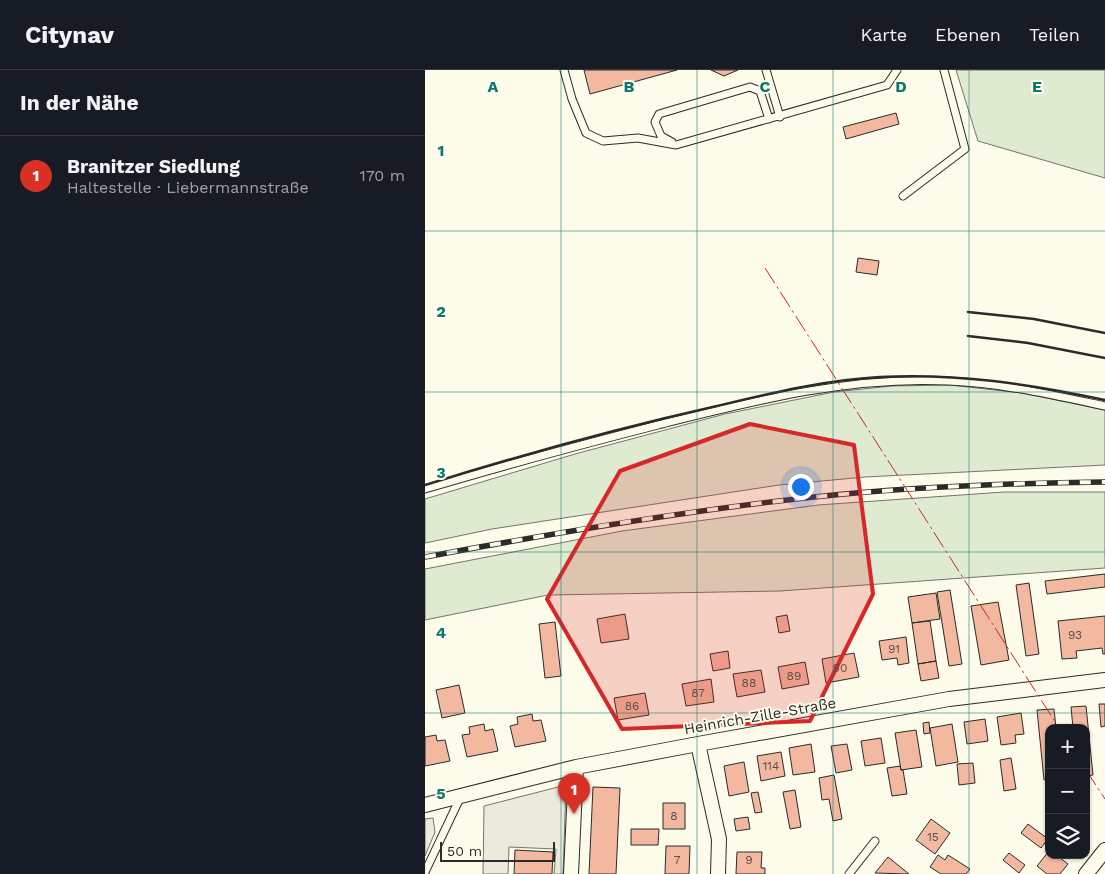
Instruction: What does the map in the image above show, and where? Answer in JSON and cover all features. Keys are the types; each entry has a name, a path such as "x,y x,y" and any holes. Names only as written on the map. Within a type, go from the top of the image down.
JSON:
{"street":[{"name":"Heinrich-Zille-Straße","path":"425,805 576,767 698,744 949,699 1105,680"},
{"path":"698,744 719,840 717,874"},
{"path":"571,874 576,767"},
{"path":"1086,874 1105,850"}],"lane":[{"path":"564,70 572,99 586,133 603,141 638,138 676,145 780,117 887,85 897,70"},
{"path":"766,70 780,117"},
{"path":"903,196 965,149 944,70"},
{"path":"676,145 661,136 655,122 659,114 750,87 760,91 769,120"},
{"path":"425,489 575,447 814,389 882,381 949,381 1018,388 1105,406"},
{"path":"425,872 461,796"},
{"path":"849,874 875,841"}],"highlighted area":[{"path":"750,424 854,445 873,594 810,721 622,729 547,599 620,471"}],"green space":[{"path":"956,70 1105,70 1105,178 978,141"},
{"path":"950,385 1022,393 1105,410 1105,465 865,477 779,485 492,529 425,543 425,499 575,454 725,414 834,392 892,386"},
{"path":"1004,492 1105,492 1105,568 780,591 548,595 425,620 425,569 622,531 818,505"}],"shaded area":[{"path":"566,785 563,874 554,874 556,849 509,847 508,874 483,874 484,806"},
{"path":"433,818 435,832 425,856 425,819"}],"building":[{"path":"584,70 677,70 590,94"},
{"path":"711,70 738,70 724,76"},
{"path":"896,113 899,124 846,139 843,127"},
{"path":"858,258 879,261 877,275 856,272"},
{"path":"1105,574 1105,587 1047,594 1045,581"},
{"path":"1029,583 1039,654 1026,656 1016,585"},
{"path":"950,590 962,664 949,666 937,592"},
{"path":"936,593 940,619 912,623 908,597"},
{"path":"998,602 1009,660 981,665 971,606"},
{"path":"625,614 629,639 601,643 597,619"},
{"path":"787,615 790,631 779,633 776,617"},
{"path":"1105,616 1105,654 1103,654 1102,648 1076,651 1077,658 1062,659 1058,621"},
{"path":"930,621 936,661 918,664 912,623"},
{"path":"555,622 561,676 545,678 539,624"},
{"path":"906,637 909,663 898,665 897,658 882,660 879,641"},
{"path":"728,651 730,668 713,671 710,654"},
{"path":"854,653 859,677 826,683 822,659"},
{"path":"936,661 939,678 921,681 918,664"},
{"path":"805,662 809,684 782,689 778,667"},
{"path":"761,670 765,692 737,697 733,674"},
{"path":"711,679 714,702 686,706 682,684"},
{"path":"459,685 465,713 442,718 436,690"},
{"path":"645,693 649,715 618,720 614,698"},
{"path":"1099,704 1105,704 1105,726 1101,727"},
{"path":"1086,706 1088,724 1073,724 1071,707"},
{"path":"1054,709 1056,724 1045,724 1044,780 1037,710"},
{"path":"1021,713 1024,734 1015,735 1016,743 1001,745 997,717"},
{"path":"532,714 533,721 541,720 546,741 515,747 510,726 518,724 517,717"},
{"path":"985,719 988,741 967,744 964,722"},
{"path":"929,722 930,733 924,734 923,723"},
{"path":"484,724 485,731 493,729 498,751 467,757 462,735 470,734 469,727"},
{"path":"952,724 958,762 936,766 930,728"},
{"path":"916,730 922,767 901,770 895,733"},
{"path":"436,735 437,741 445,740 450,761 425,766 425,737"},
{"path":"881,738 885,763 865,766 861,741"},
{"path":"811,744 815,772 793,775 789,748"},
{"path":"847,744 852,770 836,773 831,746"},
{"path":"1090,745 1093,775 1090,775"},
{"path":"781,752 785,776 761,781 757,756"},
{"path":"1011,758 1016,789 1004,791 1000,760"},
{"path":"744,762 749,792 729,796 724,766"},
{"path":"973,763 975,783 959,785 957,764"},
{"path":"900,766 901,770 903,770 907,794 892,796 887,768"},
{"path":"834,775 842,819 833,821 829,799 822,800 819,778"},
{"path":"593,787 620,788 616,874 589,874"},
{"path":"795,790 801,827 790,829 783,792"},
{"path":"758,792 762,812 755,813 751,793"},
{"path":"663,803 685,803 685,829 663,829"},
{"path":"748,817 750,829 736,831 734,819"},
{"path":"931,819 950,833 935,854 916,840"},
{"path":"1028,824 1045,837 1045,843 1041,848 1021,833"},
{"path":"631,829 659,829 658,845 631,845"},
{"path":"666,846 690,846 689,874 665,874"},
{"path":"515,850 553,852 552,874 514,874"},
{"path":"737,852 762,852 761,868 765,868 765,874 736,874"},
{"path":"1009,853 1025,865 1019,873 1003,860"},
{"path":"938,855 945,860 948,855 970,869 966,874 941,874 930,867"},
{"path":"1045,856 1045,859 1061,859 1068,864 1060,874 1047,874 1037,866"},
{"path":"888,857 909,874 875,873"}],"railway":[{"path":"425,557 619,523 814,497 959,486 1105,482"}],"wall":[{"path":"968,312 1034,319 1105,333"},
{"path":"968,336 1028,343 1105,358"},
{"path":"425,485 644,423 778,392 839,381 909,376 965,378 1049,389 1105,400"}],"power":[{"path":"765,268 1056,724"},
{"path":"1090,776 1105,799"}],"place":[{"name":"Branitzer Siedlung","path":"574,814"}]}
